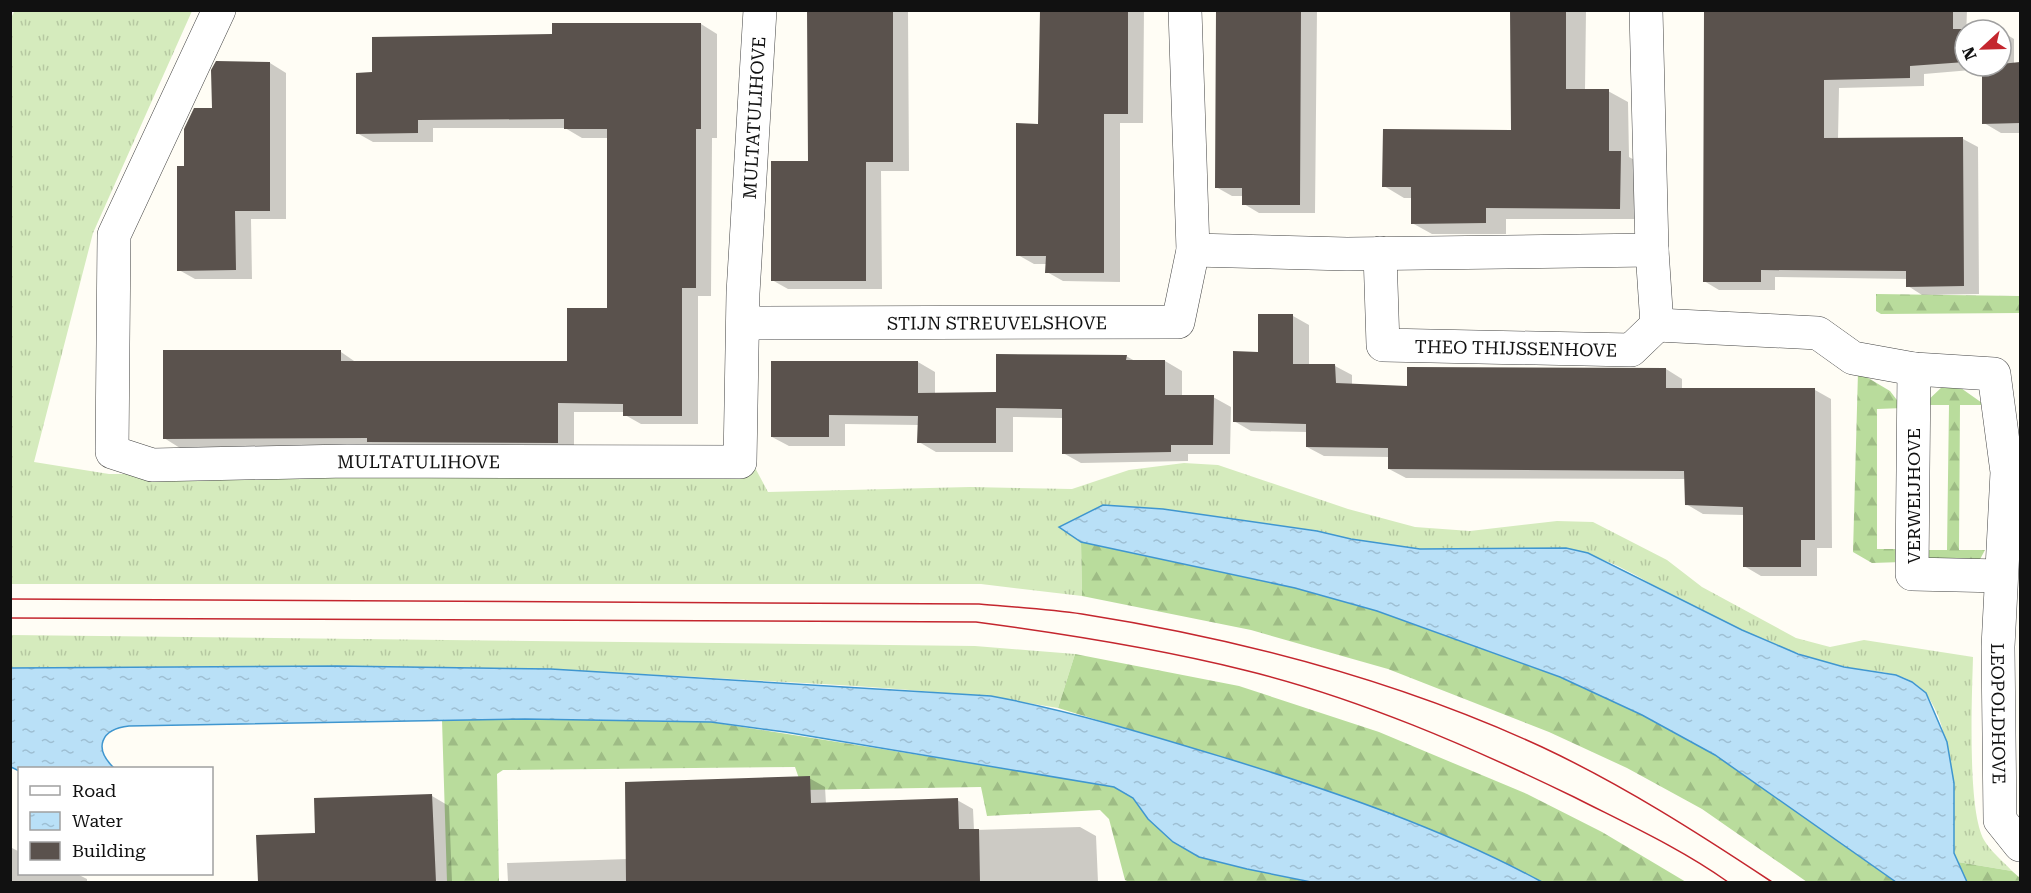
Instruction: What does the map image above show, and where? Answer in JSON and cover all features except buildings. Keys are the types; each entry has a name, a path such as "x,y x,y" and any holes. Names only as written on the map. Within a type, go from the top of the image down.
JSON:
{"street":[{"name":"MULTATULIHOVE","path":"219,10 114,235 112,452 153,465 347,461 741,462 743,323 760,10"},
{"path":"1185,10 1193,250 1380,254 1652,250"},
{"path":"1646,10 1652,250 1657,325 1818,333 1853,358 1914,369 1994,374 2014,472 2001,576"},
{"name":"STIJN STREUVELSHOVE","path":"743,323 1178,322 1193,250"},
{"name":"THEO THIJSSENHOVE","path":"1380,254 1383,345 1631,350 1657,325"},
{"name":"VERWEIJHOVE","path":"1914,369 1912,574 2001,576"},
{"name":"LEOPOLDHOVE","path":"2001,576 1998,647 2000,820 2020,845"}],"green space":[{"path":"15,10 192,11 93,233 34,462 109,474 736,473 753,464 768,492 970,487 1072,489 1129,470 1184,463 1218,465 1348,509 1415,527 1470,531 1557,521 1593,522 1667,560 1702,587 1796,638 1830,647 1864,640 1973,657 1972,752 1975,804 1984,840 2012,871 1958,862 1954,853 1953,792 1947,748 1935,709 1919,686 1900,676 1846,667 1783,648 1710,616 1612,563 1566,549 1420,549 1351,539 1317,531 1163,509 1103,505 1060,527 1081,542 1082,596 981,584 11,584 11,18"},
{"path":"1876,294 2020,296 2020,313 1881,314 1876,311"},
{"path":"1858,372 1890,391 1903,408 1877,409 1877,549 1902,549 1902,562 1872,563 1853,552"},
{"path":"1943,386 1958,386 1985,405 1960,405 1959,550 1985,550 1978,563 1934,563 1922,550 1947,550 1949,405 1923,405"},
{"path":"1081,542 1295,588 1377,611 1560,677 1642,715 1715,755 1896,882 1807,882 1702,809 1627,768 1549,732 1388,669 1251,630 1082,596"},
{"path":"11,635 975,646 1075,654 1058,708 981,697 826,684 564,671 288,667 11,668"},
{"path":"1075,654 1239,686 1379,732 1527,794 1602,832 1686,882 1542,882 1509,865 1394,815 1272,773 1058,708"},
{"path":"442,720 711,722 1090,782 1114,787 1133,798 1148,819 1247,869 1311,882 1129,882 1125,880 1109,819 1100,810 987,816 981,787 803,790 795,767 503,770 497,774 499,882 447,882"},
{"path":"1958,862 2012,871 2020,878 2020,882 1967,882"}],"water":[{"path":"1103,505 1163,509 1317,531 1351,539 1420,549 1566,548 1588,553 1742,630 1798,654 1844,667 1896,675 1912,682 1926,693 1947,742 1954,783 1954,853 1967,882 1896,882 1715,755 1642,715 1560,677 1377,611 1295,588 1081,542 1059,527"},
{"path":"337,666 551,669 991,696 1111,724 1309,785 1428,828 1542,882 1311,882 1199,857 1173,842 1148,819 1133,798 1114,787 785,732 711,722 525,719 129,726 112,731 103,741 102,747 107,761 113,767 18,767 18,770 11,767 11,668"}],"tram line":[{"path":"10,599 979,604 1082,614 1259,649 1431,701 1542,747 1631,793 1772,882"},
{"path":"10,618 976,622 1043,631 1211,662 1286,681 1370,709 1454,742 1574,797 1672,847 1728,882"}]}
